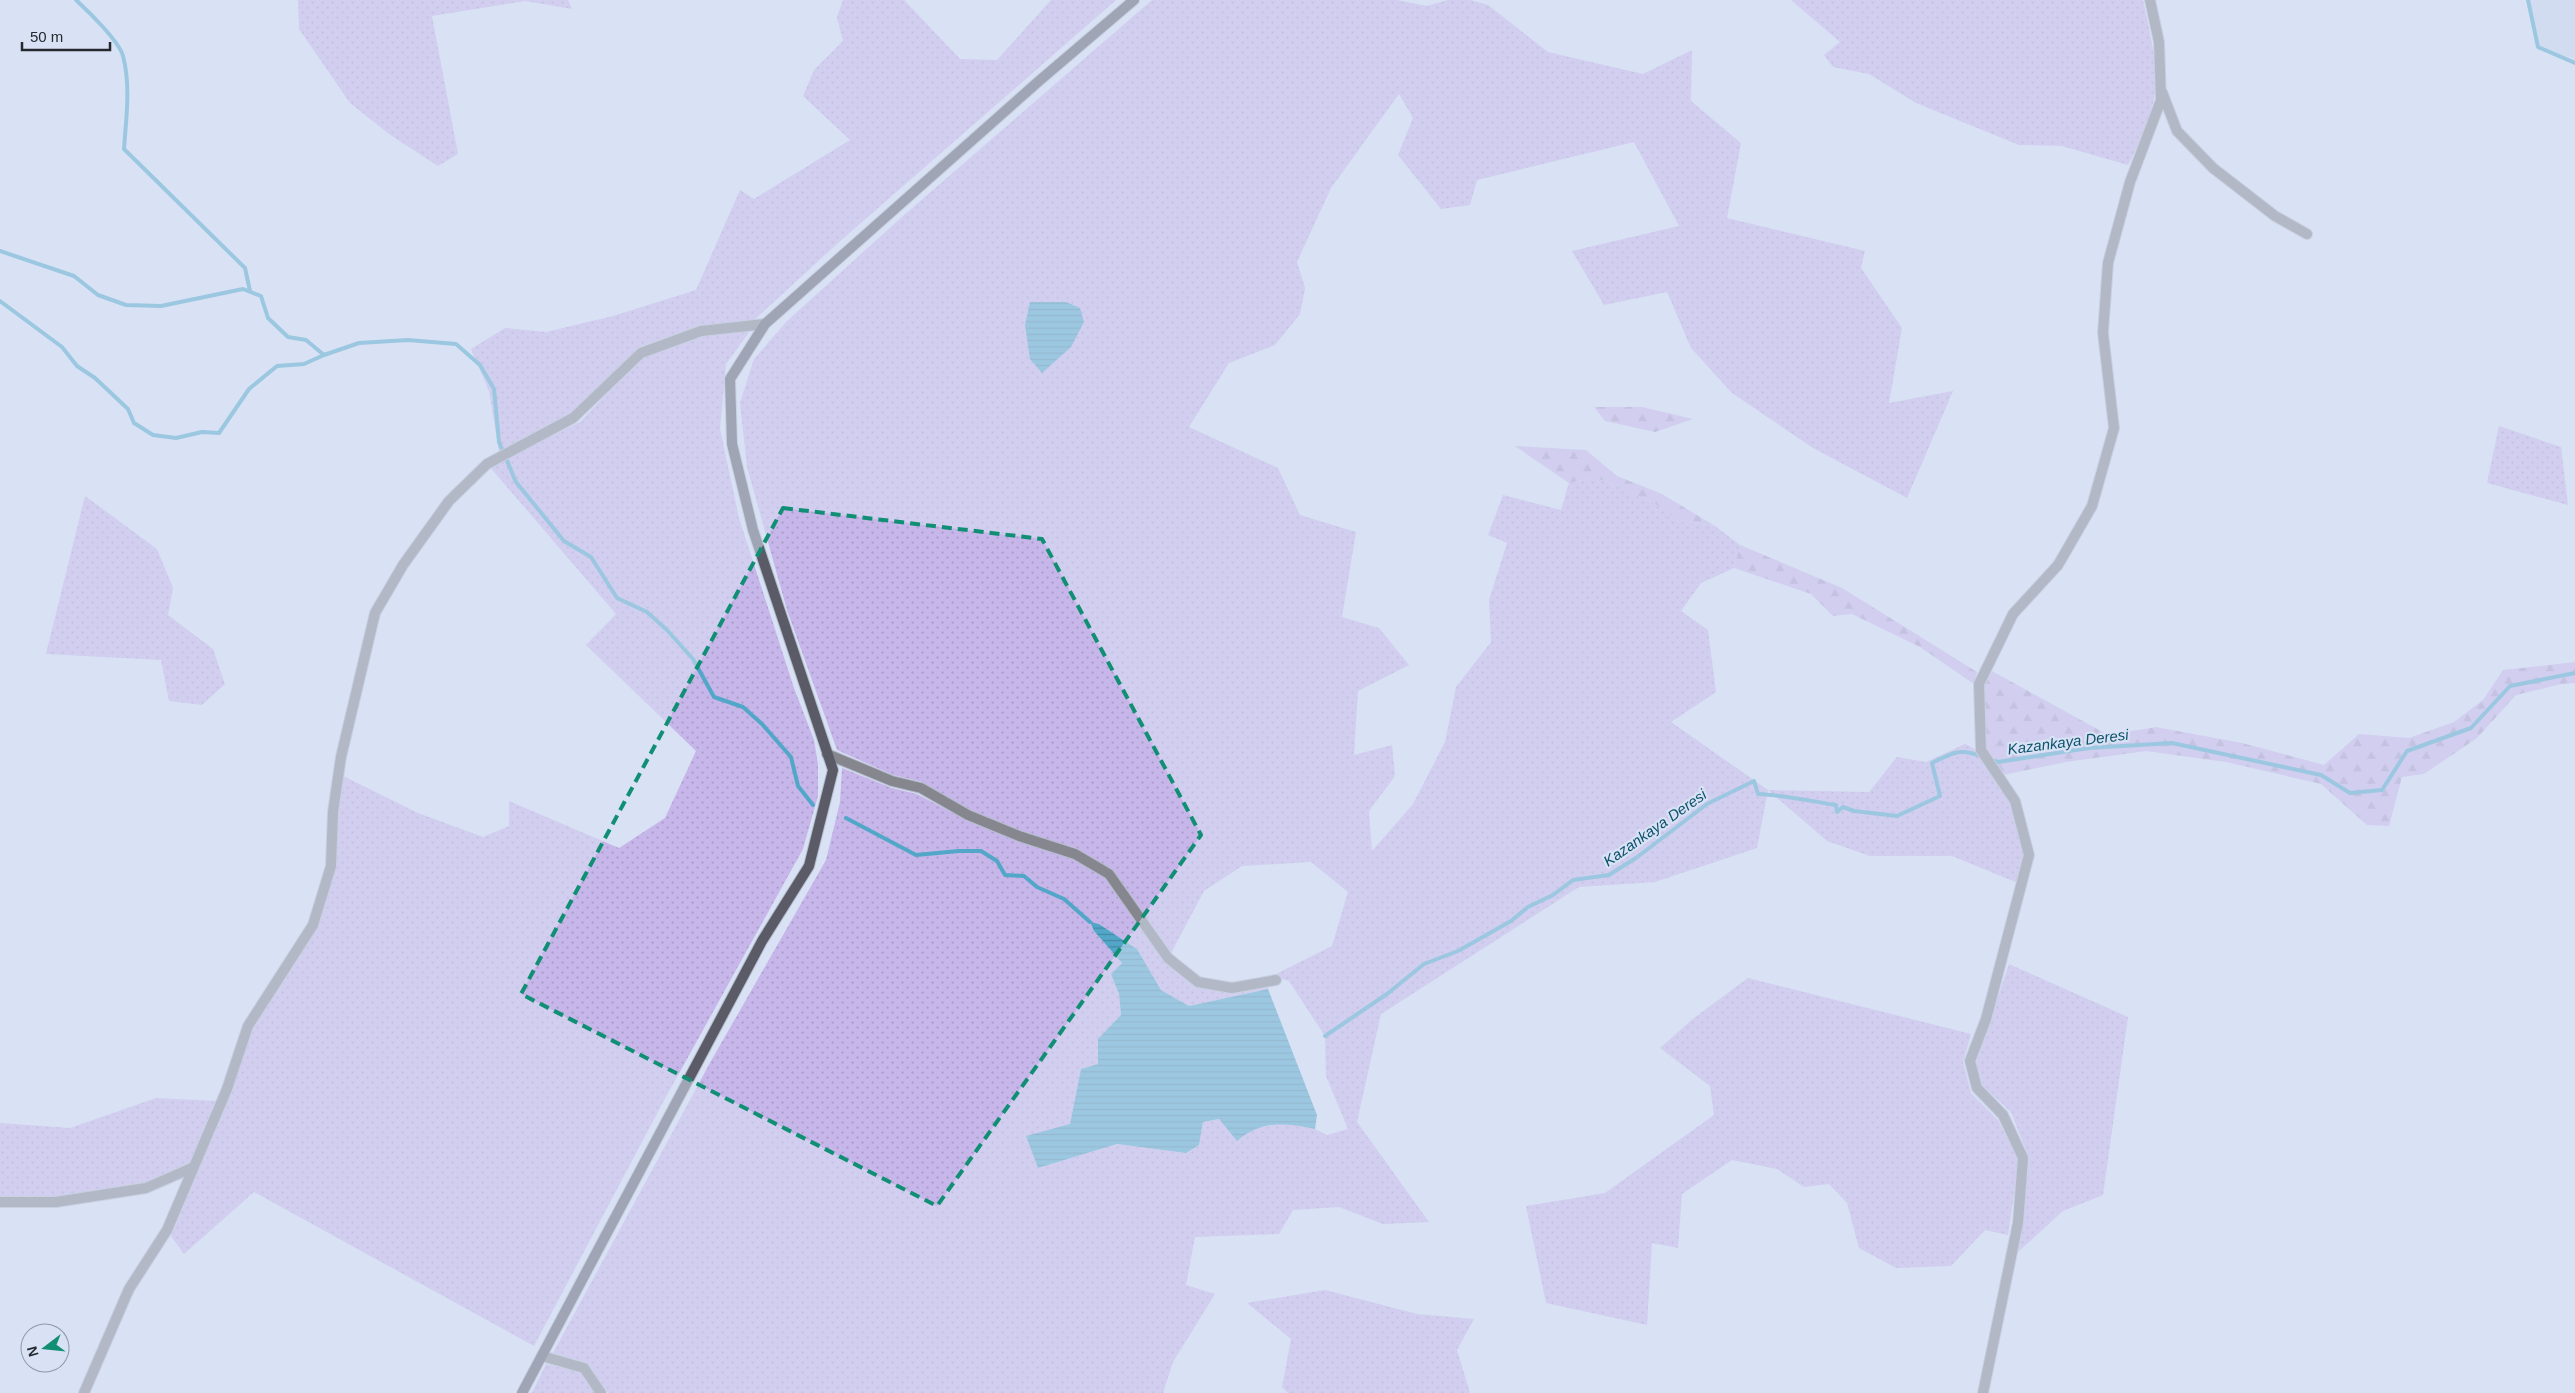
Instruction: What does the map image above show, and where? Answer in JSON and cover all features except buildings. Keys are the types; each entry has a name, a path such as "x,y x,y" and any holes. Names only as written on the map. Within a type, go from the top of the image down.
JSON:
{"street":[{"path":"522,1393 762,941 809,866 833,770 753,530 732,444 730,378 765,324 1038,80 1134,0"},
{"path":"1983,1393 2018,1223 2023,1158 2003,1115 1976,1088 1970,1061 1986,1019 2030,855 2015,801 1981,750 1979,684 2013,614 2058,565 2092,506 2114,428 2104,333 2108,263 2130,182 2161,100 2159,42 2150,0"},
{"path":"2161,89 2177,132 2213,168 2275,216 2307,234"},
{"path":"84,1393 129,1289 167,1230 226,1089 248,1026 313,925 331,866 333,812 341,757 375,612 403,565 449,501 487,464 573,418 641,353 701,330 765,324"},
{"path":"827,754 892,781 921,788 968,816 1019,836 1074,854 1109,874 1168,958 1198,982 1232,988 1276,980"},
{"path":"0,1202 56,1202 146,1188 194,1166"},
{"path":"542,1356 584,1368 601,1393"}],"highlighted area":[{"path":"783,508 1042,539 1201,835 937,1206 521,994"}],"shaded area":[{"path":"2529,0 2575,0 2575,59 2538,47"}],"green space":[{"path":"298,0 568,0 572,9 525,1 432,16 458,154 438,166 389,134 350,103 299,29"},
{"path":"843,0 904,0 960,59 997,60 1051,0 1116,0 838,243 754,320 700,326 639,347 570,414 499,452 489,391 471,349 505,328 546,332 613,316 696,290 740,190 754,199 850,140 803,96 814,70 843,41 837,17"},
{"path":"1152,0 1397,0 1427,6 1448,0 1470,0 1488,5 1548,52 1643,74 1692,50 1691,101 1741,143 1727,218 1865,251 1861,268 1902,328 1889,403 1953,391 1907,498 1813,448 1732,393 1691,348 1667,292 1604,305 1572,251 1679,226 1634,142 1477,180 1470,205 1441,209 1398,155 1413,118 1399,94 1331,188 1297,262 1305,288 1300,314 1275,345 1229,363 1189,427 1278,468 1300,515 1356,532 1342,617 1379,628 1409,665 1358,691 1354,755 1392,745 1395,776 1369,811 1372,851 1413,804 1445,742 1456,687 1491,642 1489,600 1507,543 1488,535 1503,495 1561,510 1569,483 1595,477 1654,503 1678,521 1715,526 1740,545 1734,568 1701,583 1681,611 1708,630 1716,692 1671,722 1768,790 1757,848 1655,882 1579,887 1381,1014 1357,1122 1429,1222 1383,1224 1339,1207 1293,1210 1279,1234 1195,1237 1186,1285 1215,1294 1173,1362 1163,1393 608,1393 587,1363 553,1353 711,1061 826,860 840,802 842,768 892,788 917,794 974,824 1073,857 1107,877 1165,962 1196,985 1232,991 1266,983 1268,989 1189,1006 1161,990 1137,949 1099,924 1090,923 1094,931 1122,963 1111,974 1119,994 1121,1015 1098,1039 1099,1064 1081,1069 1070,1125 1027,1136 1038,1168 1117,1144 1186,1153 1199,1145 1203,1122 1219,1119 1237,1140 1250,1129 1288,1123 1315,1129 1327,1135 1348,1129 1326,1076 1325,1036 1289,981 1272,976 1332,946 1348,892 1311,862 1242,866 1204,891 1170,955 1113,871 1076,848 1018,831 968,811 922,782 893,775 837,750 787,610 747,467 740,403 754,359 787,321 903,216"},
{"path":"1791,0 2143,0 2152,46 2156,81 2152,108 2128,165 2062,146 2019,145 1916,103 1869,74 1833,67 1824,55 1840,42"},
{"path":"750,331 726,364 720,429 739,518 794,688 814,740 818,764 818,796 803,849 661,1106 534,1346 254,1192 184,1254 171,1236 230,1094 255,1022 317,926 343,776 418,813 483,837 509,826 509,801 619,848 665,818 696,751 586,645 616,614 489,466 580,422 643,356 702,335"},
{"path":"1594,407 1642,407 1693,419 1655,432 1605,421"},
{"path":"2499,426 2561,447 2568,505 2487,483"},
{"path":"1515,446 1586,450 1617,476 1662,494 1715,526 1678,521 1654,503 1595,477 1569,483"},
{"path":"85,496 157,549 173,588 168,615 213,649 225,684 202,705 169,701 161,660 46,654"},
{"path":"1740,545 1842,588 1977,672 1974,684 1920,647 1852,614 1833,616 1811,594 1734,568"},
{"path":"2575,662 2575,683 2561,684 2516,695 2477,738 2424,774 2402,777 2389,826 2367,825 2321,784 2226,762 2146,751 2066,762 2003,775 1986,748 1984,687 1992,671 2108,735 2156,727 2242,743 2324,765 2359,734 2409,738 2454,722 2483,700 2503,670"},
{"path":"1965,744 1977,750 2011,804 2025,856 2018,883 1952,856 1870,856 1827,841 1768,790 1869,792 1897,757 1926,762"},
{"path":"2009,964 2128,1017 2103,1195 2063,1211 2018,1252 2024,1217 2029,1158 2011,1112 1983,1086 1976,1062"},
{"path":"1748,978 1971,1034 1963,1062 1971,1093 1998,1120 2019,1161 2008,1235 1985,1230 1951,1266 1896,1268 1859,1248 1847,1203 1829,1184 1804,1187 1777,1169 1732,1160 1682,1194 1678,1248 1652,1243 1647,1325 1546,1303 1526,1206 1605,1193 1714,1115 1710,1086 1660,1048 1694,1018"},
{"path":"156,1098 216,1101 190,1163 146,1182 56,1197 0,1197 0,1123 70,1128"},
{"path":"1325,1290 1417,1314 1474,1319 1457,1350 1470,1393 1288,1393 1282,1387 1291,1339 1247,1303"},
{"path":"546,1364 581,1372 596,1393 532,1393"}],"water":[{"path":"1030,302 1066,302 1080,308 1084,322 1071,347 1042,373 1030,359 1025,325"},
{"path":"1090,922 1099,924 1137,949 1161,990 1189,1006 1268,989 1317,1115 1315,1129 1294,1125 1265,1126 1255,1129 1237,1141 1219,1119 1203,1122 1199,1145 1186,1153 1117,1144 1038,1168 1026,1136 1070,1124 1081,1069 1098,1064 1098,1039 1121,1015 1119,994 1111,974 1122,963 1094,931"}],"waterway":[{"path":"76,0 116,42 123,56 127,79 124,149 245,268 250,291"},
{"path":"2528,0 2538,47 2575,63"},
{"path":"0,251 74,276 98,295 126,305 161,306 243,289 261,296 268,318 288,337 306,340 324,355 359,343 408,340 456,344 480,365 494,389 499,442 516,482 564,541 591,557 617,598 647,612 667,630 693,659 714,697 743,707 762,724 791,757 798,786 813,805"},
{"path":"0,301 62,347 77,366 95,378 128,409 134,423 153,435 176,438 202,432 219,433 249,389 277,366 304,364 324,355"},
{"name":"Kazankaya Deresi","path":"1989,759 1998,762 2089,748 2172,743 2321,775 2350,793 2382,790 2407,751 2471,728 2510,686 2575,673"},
{"name":"Kazankaya Deresi","path":"1325,1036 1387,994 1424,964 1458,951 1511,921 1528,907 1553,895 1573,880 1609,875 1636,858 1707,804 1754,781 1758,794 1836,805 1837,812 1843,807 1854,811 1897,816 1940,796 1932,763 1957,752 1983,757"},
{"path":"846,818 916,855 981,851 997,861 1005,875 1024,876 1037,887 1064,899 1090,922"}]}
